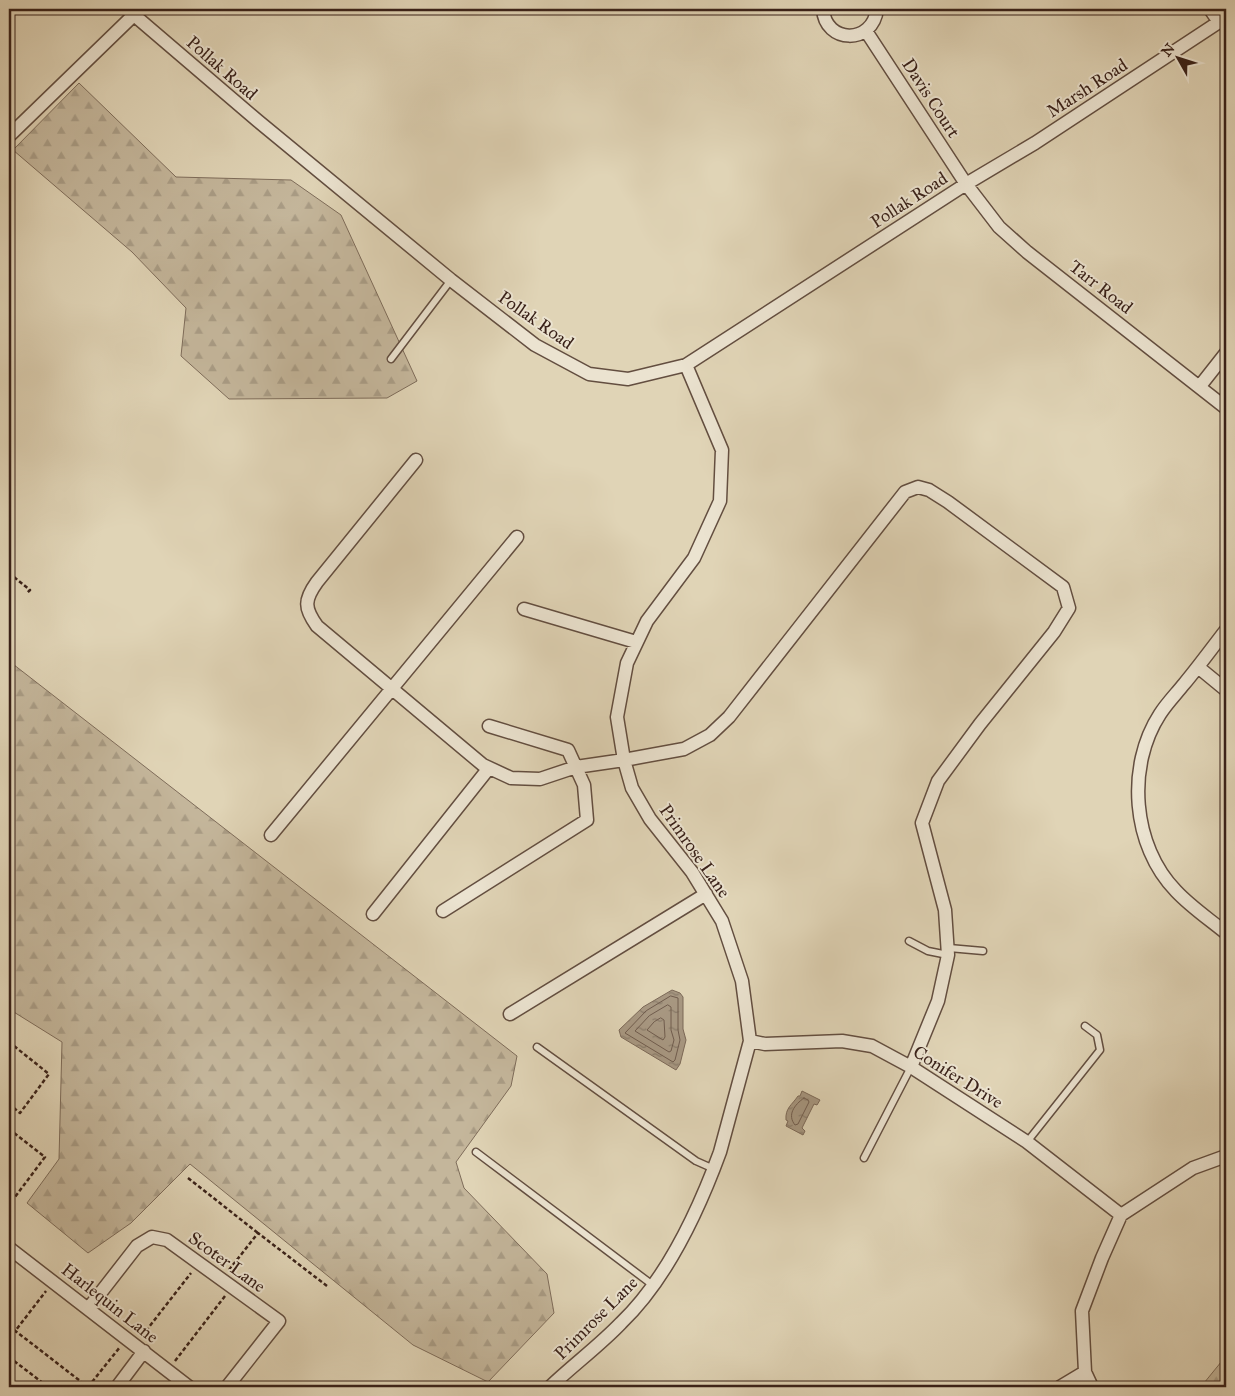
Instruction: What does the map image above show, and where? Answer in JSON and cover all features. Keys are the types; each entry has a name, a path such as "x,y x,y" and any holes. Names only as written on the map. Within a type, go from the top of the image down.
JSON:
{"street":[{"path":"823,9 827,23 833,30 850,36 866,31 873,24 877,9"},
{"path":"1210,9 1223,21"},
{"path":"9,136 137,12"},
{"name":"Pollak Road","path":"137,12 258,121 452,280 535,345 589,374 628,379 686,365 966,184"},
{"name":"Marsh Road","path":"966,184 1035,143 1223,21"},
{"name":"Davis Court","path":"866,31 966,184"},
{"name":"Tarr Road","path":"966,184 999,227 1013,240 1226,408"},
{"path":"1200,386 1226,352"},
{"name":"Primrose Lane","path":"550,1387 622,1322 654,1286 689,1223 714,1169 750,1041 742,981 722,920 692,872 650,819 632,788 624,760 617,717 627,663 636,642 647,621 694,558 720,501 722,450 686,365"},
{"path":"416,460 308,594 308,613 317,626 483,765 511,778 540,779 576,767 684,748 710,735 728,717 905,492 918,487 929,490 948,502 1062,587 1069,608 1054,632 980,724 938,781 922,823 945,910 948,952 938,1001 911,1067"},
{"path":"271,835 517,537"},
{"path":"524,609 636,642"},
{"path":"1226,630 1160,714 1140,767 1138,800 1141,823 1148,848 1162,872 1175,891 1226,933"},
{"path":"1198,667 1226,690"},
{"path":"443,911 587,820 584,785 568,750 489,726"},
{"path":"373,914 489,768"},
{"path":"510,1014 706,894"},
{"name":"Conifer Drive","path":"750,1041 764,1044 842,1040 872,1046 911,1067 1027,1142 1121,1215"},
{"path":"1092,1387 1085,1372 1082,1311 1121,1215 1193,1168 1226,1156"},
{"name":"Scoter Lane","path":"88,1309 137,1246 152,1237 168,1240 279,1321 227,1387"},
{"name":"Harlequin Lane","path":"9,1248 189,1387"},
{"path":"117,1387 144,1351"},
{"path":"1060,1387 1085,1372"}],"lane":[{"path":"391,359 452,280"},
{"path":"909,941 928,951 983,951"},
{"path":"1027,1142 1100,1050 1097,1035 1085,1026"},
{"path":"537,1047 696,1161 714,1169"},
{"path":"864,1158 911,1067"},
{"path":"476,1152 654,1286"}],"path":[{"path":"9,573 30,590 27,593"},
{"path":"9,1042 49,1074 20,1112 9,1104"},
{"path":"9,1129 45,1157 9,1205"},
{"path":"188,1178 327,1286"},
{"path":"222,1280 258,1233"},
{"path":"9,1326 88,1387 116,1351 133,1334 139,1339 195,1269"},
{"path":"9,1339 53,1282"},
{"path":"173,1364 228,1292"},
{"path":"9,1357 48,1387"}],"green space":[{"path":"79,83 176,177 291,180 341,215 417,381 387,398 229,399 181,356 186,308 132,252 13,150"},
{"path":"9,661 517,1056 511,1086 456,1162 464,1188 547,1274 554,1313 488,1382 413,1345 190,1164 131,1223 88,1253 27,1203 59,1159 62,1042 9,1009"},
{"path":"1226,1356 1226,1387 1205,1387 1204,1383"}],"water":[{"path":"672,990 680,993 683,997 683,1029 686,1040 680,1064 676,1070 621,1037 619,1030 643,1007"},
{"path":"802,1091 820,1100 817,1105 814,1104 802,1128 805,1131 803,1135 786,1126 788,1110"}]}
